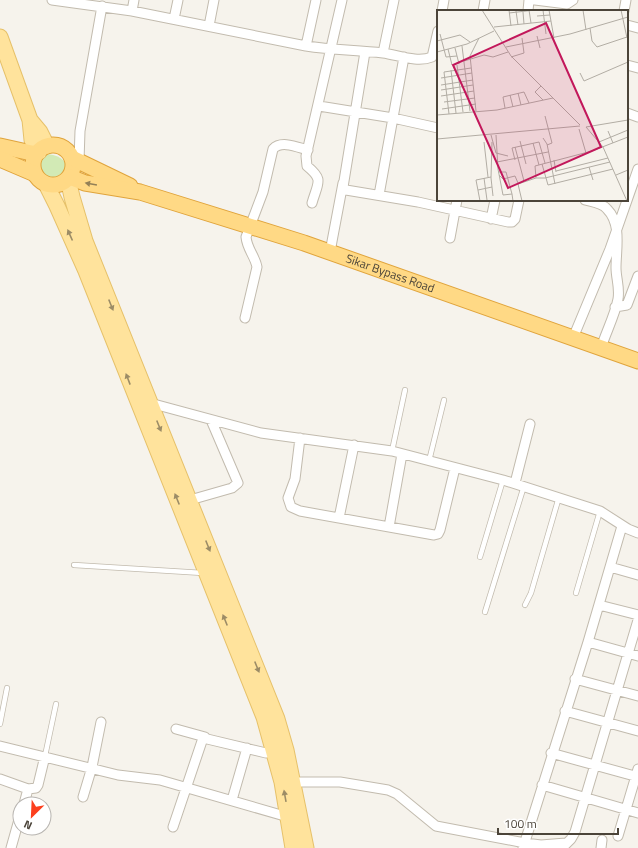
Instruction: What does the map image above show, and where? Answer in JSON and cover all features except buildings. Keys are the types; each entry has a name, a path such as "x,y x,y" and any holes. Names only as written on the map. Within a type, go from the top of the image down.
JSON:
{"highway":[{"name":"Sikar Bypass Road","path":"0,146 41,151 53,145 65,149 76,160 140,192"},
{"path":"40,179 33,164 41,151"},
{"path":"0,160 55,185 69,178 76,160"},
{"name":"Sikar Bypass Road","path":"69,178 85,183 140,192 250,226 330,252 638,361"}],"main road":[{"path":"0,37 30,120 30,135 35,147 41,151"},
{"path":"69,178 72,198 85,241 259,672 280,748 293,848"},
{"path":"40,179 57,206 86,270 264,717 280,748 294,782 306,848"}],"street":[{"path":"52,0 132,11 331,50 383,53 427,59 432,57 437,46"},
{"path":"132,11 134,0"},
{"path":"174,19 178,0"},
{"path":"209,26 214,0"},
{"path":"306,46 316,0"},
{"path":"312,203 318,177 316,172 307,166 305,162 342,0"},
{"path":"383,53 394,0"},
{"path":"442,10 444,0"},
{"path":"483,10 485,0"},
{"path":"528,10 529,0"},
{"path":"535,0 569,5"},
{"path":"624,10 626,0"},
{"path":"76,160 102,6"},
{"path":"628,25 638,28"},
{"path":"330,252 356,112 365,52"},
{"path":"379,195 404,57"},
{"path":"628,65 638,68"},
{"path":"318,106 393,118 437,128"},
{"path":"628,113 638,117"},
{"path":"245,318 257,267 256,261 246,244 250,226 263,192 272,149 276,145 283,144 308,150"},
{"path":"628,188 631,177 638,169"},
{"path":"343,182 343,186 346,190 379,195 512,222 515,219 519,201"},
{"path":"450,238 457,201"},
{"path":"492,219 495,201"},
{"path":"588,201 606,207 610,212 617,230 618,241 616,270 619,288 615,307 601,348"},
{"path":"573,338 617,230 625,201"},
{"path":"615,307 627,305 638,276"},
{"path":"150,403 261,433 354,445 397,453 503,480 600,511 622,526 638,533"},
{"path":"190,500 232,488 238,483 211,420"},
{"path":"519,485 530,424"},
{"path":"300,438 295,479 288,498 288,503 295,510 434,535 438,534 455,468"},
{"path":"339,518 354,445"},
{"path":"389,527 397,453"},
{"path":"524,845 551,753 588,642 622,526"},
{"path":"610,567 638,575"},
{"path":"598,604 638,615"},
{"path":"294,782 340,782 388,790 396,794 436,826 524,845 564,846 575,832 638,620"},
{"path":"588,642 638,656"},
{"path":"575,679 638,696"},
{"path":"565,711 638,732"},
{"path":"83,797 91,769 101,722"},
{"path":"176,729 266,753 280,748"},
{"path":"173,827 187,788 199,744 205,737"},
{"path":"0,746 45,756 91,769 160,780 288,817"},
{"path":"232,800 247,748"},
{"path":"551,753 594,765 637,774 618,836"},
{"path":"0,779 28,789 33,789 38,785 45,756"},
{"path":"542,785 638,813"},
{"path":"26,796 28,789"},
{"path":"11,848 14,836"}],"lane":[{"path":"397,453 405,390"},
{"path":"429,461 444,400"},
{"path":"480,557 503,480"},
{"path":"485,612 519,485"},
{"path":"525,605 559,498"},
{"path":"576,593 600,511"},
{"path":"74,565 207,573"},
{"path":"0,724 7,688"},
{"path":"45,756 56,704"}],"green space":[{"path":"42,154 51,154 59,157 66,163 69,171 63,180 56,181 38,175 35,169 35,162"}]}
